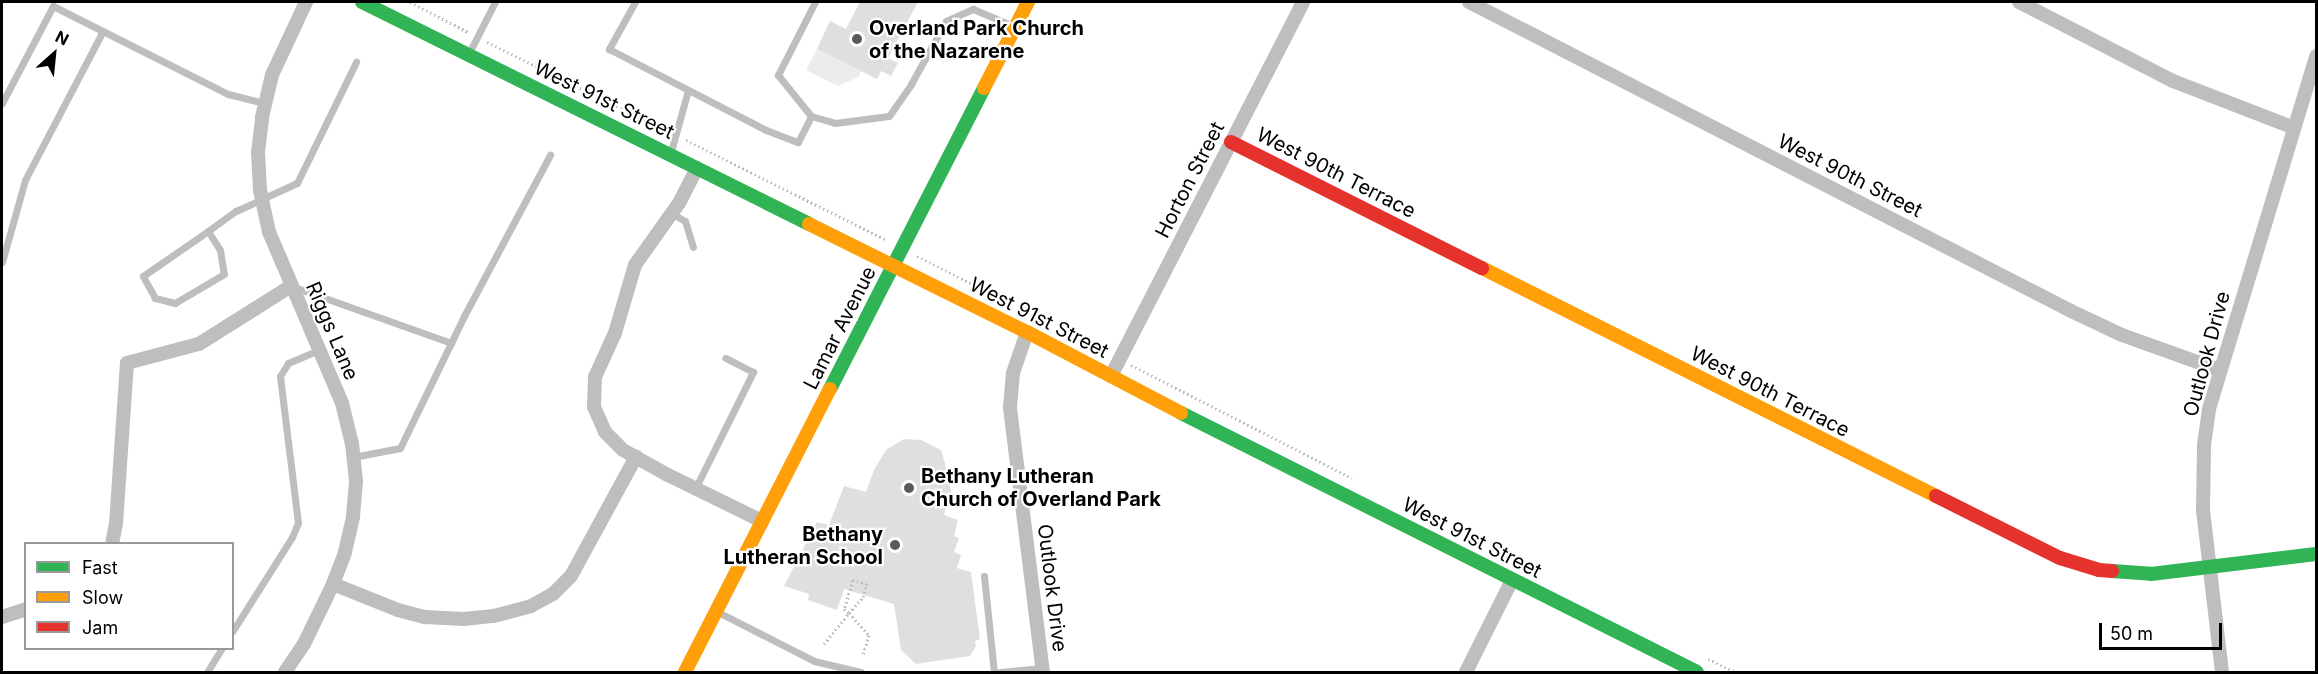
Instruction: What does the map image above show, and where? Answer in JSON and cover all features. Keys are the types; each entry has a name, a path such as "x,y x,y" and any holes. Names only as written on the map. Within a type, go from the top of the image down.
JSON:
{"street":[{"name":"Riggs Lane","path":"285,672 304,644 333,584 345,552 353,516 356,481 342,403 270,232 262,197 258,152 265,104 272,75 306,2"},
{"name":"West 91st Street","path":"362,2 1027,332 1696,672"},
{"name":"Lamar Avenue","path":"685,672 1028,2"},
{"name":"Horton Street","path":"1111,376 1303,2"},
{"name":"West 90th Street","path":"1469,2 2072,311 2122,335 2220,370"},
{"path":"2019,2 2173,81 2294,128"},
{"name":"Outlook Drive","path":"2222,672 2203,510 2204,445 2209,409 2316,56"},
{"name":"West 90th Terrace","path":"1231,142 2060,558 2099,570 2124,574 2151,574 2209,569 2316,554"},
{"path":"697,168 671,213 635,265 615,333 595,378 594,407 605,432 636,458 762,521"},
{"path":"112,542 116,524 127,363 199,344 291,286"},
{"name":"Outlook Drive","path":"1027,332 1013,373 1010,408 1043,670"},
{"path":"333,584 398,610 425,617 464,619 494,616 531,606 553,594 571,576 636,458"},
{"path":"1466,672 1512,580"},
{"path":"2,617 24,610"}],"lane":[{"path":"468,54 495,2"},
{"path":"635,2 609,49 766,130 798,142 811,116"},
{"path":"815,2 778,75 811,116 835,123 889,116 911,84 946,21 973,9 1015,27"},
{"path":"2,103 54,4 228,94 265,104"},
{"path":"2,261 25,180 103,31"},
{"path":"208,231 220,250 224,274 175,303 155,298 143,276 208,231 262,197 297,183 356,62"},
{"path":"670,155 688,90"},
{"path":"353,457 400,448 451,343 550,155"},
{"path":"671,213 685,221 693,247"},
{"path":"291,286 451,343"},
{"path":"234,629 292,537 297,523 280,376 288,363 319,350"},
{"path":"695,489 753,372 725,358"},
{"path":"984,576 994,672"},
{"path":"716,611 814,661 861,672"},
{"path":"207,672 221,650"},
{"path":"1000,672 1043,670"}],"path":[{"path":"824,644 849,614 863,597 867,584 853,580 844,609 849,614 869,635 863,655"}],"shaded area":[{"path":"817,49 861,71 859,77 838,86 806,70"}],"building":[{"name":"Overland Park Church of the Nazarene","path":"860,2 918,2 888,58 898,63 891,76 881,71 877,79 817,49 830,21 846,29"},
{"path":"904,439 921,440 941,450 951,491 944,515 958,520 954,536 959,538 954,552 961,555 957,568 971,572 980,639 975,641 976,646 970,656 916,664 901,650 894,604 844,589 837,610 808,600 809,594 784,586 817,522 829,525 844,486 866,492 874,470 886,450"}],"traffic: fast":[{"path":"362,2 809,224"},
{"path":"830,389 984,88"},
{"path":"1181,413 1697,672"},
{"path":"2112,571 2151,574 2316,554"}],"traffic: slow":[{"path":"984,88 1028,2"},
{"path":"809,224 1027,332 1181,413"},
{"path":"1482,268 1936,496"},
{"path":"685,672 830,389"}],"traffic: jam":[{"path":"1231,142 1482,268"},
{"path":"1936,496 2060,558 2099,570 2112,571"}],"place":[{"name":"Overland Park Church of the Nazarene","path":"857,39"},
{"name":"Bethany Lutheran Church of Overland Park","path":"909,488"},
{"name":"Bethany Lutheran School","path":"895,545"}]}
